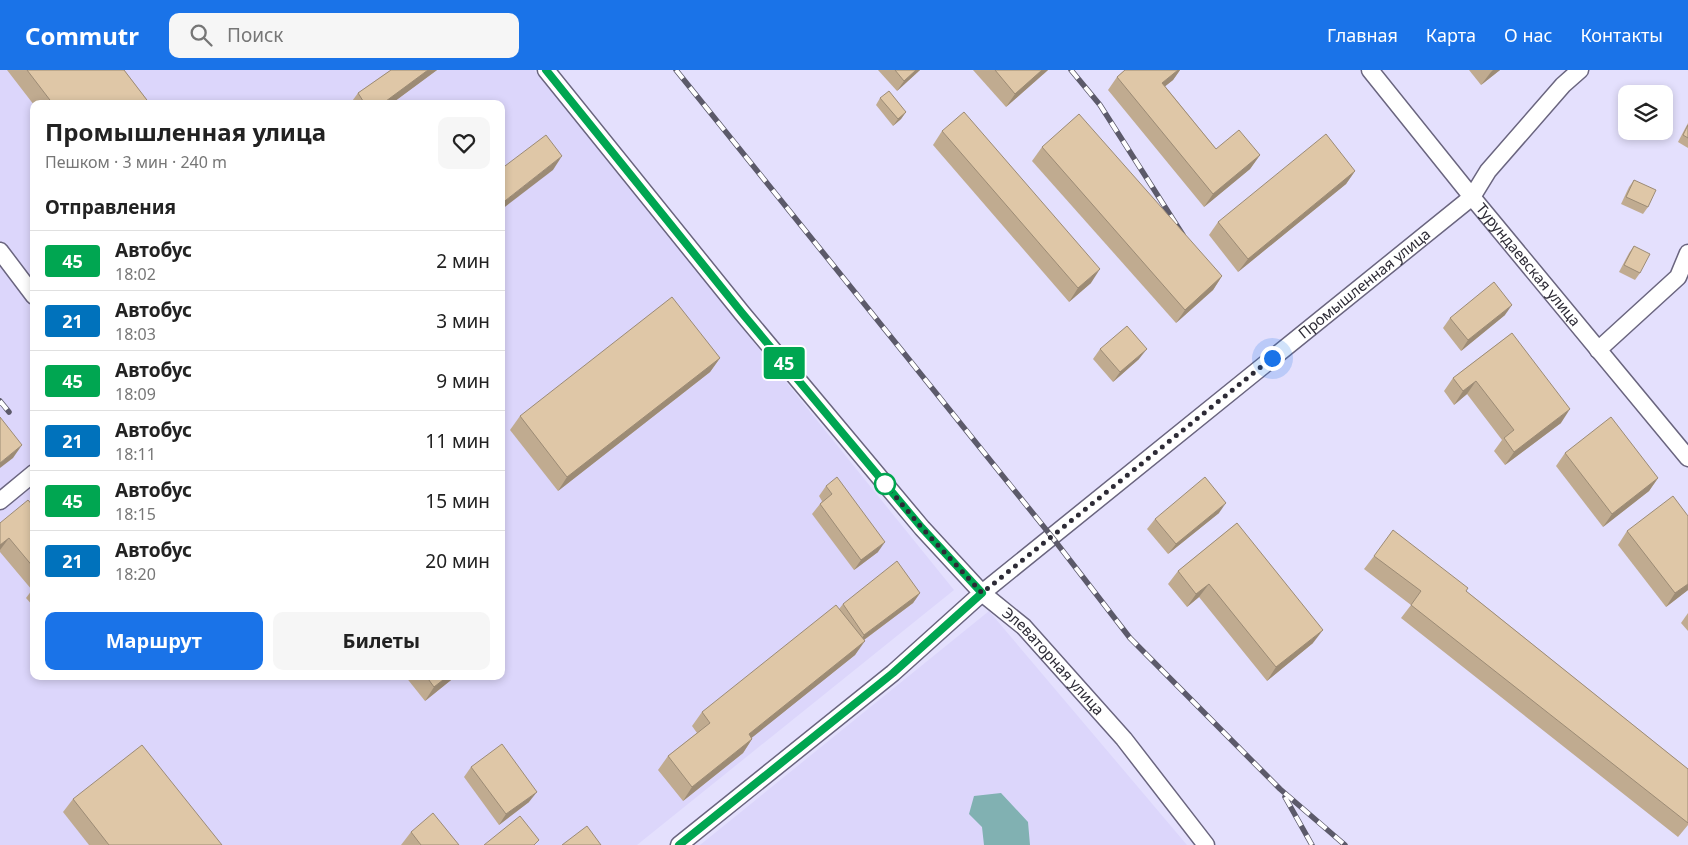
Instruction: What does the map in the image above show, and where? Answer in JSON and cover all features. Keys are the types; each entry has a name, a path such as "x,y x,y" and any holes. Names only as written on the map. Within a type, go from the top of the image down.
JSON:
{"street":[{"name":"Элеваторная улица","path":"546,70 748,321 922,528 982,593 1024,627 1112,725 1198,842"},
{"name":"Турундаевская улица","path":"1370,70 1598,350 1686,451"},
{"name":"Промышленная улица","path":"678,845 893,673 982,593 1472,197 1488,171 1563,85 1580,70"},
{"path":"0,251 30,291"},
{"path":"1598,350 1678,277 1688,253"},
{"path":"0,501 30,476"}],"shaded area":[{"path":"0,70 534,70 954,590 637,845 0,845"},
{"path":"989,611 1187,845 700,845"},
{"path":"1001,793 1028,822 1030,845 984,845 982,827 969,814 974,796"}],"building":[{"path":"27,70 124,70 147,100 50,100"},
{"path":"391,70 428,70 387,100 362,100 358,93"},
{"path":"895,70 916,70 904,81"},
{"path":"995,70 1042,70 1015,94"},
{"path":"1125,70 1178,70 1162,83 1216,149 1239,130 1260,155 1213,194 1117,77"},
{"path":"889,91 906,112 898,119 880,98"},
{"path":"964,112 1100,269 1078,288 942,131"},
{"path":"1079,114 1222,276 1185,310 1042,147"},
{"path":"1688,125 1688,138 1683,135"},
{"path":"1326,134 1355,171 1248,259 1218,222"},
{"path":"546,135 562,156 505,201 505,166"},
{"path":"1634,180 1656,190 1648,207 1626,197"},
{"path":"1634,246 1650,254 1640,273 1624,265"},
{"path":"1494,282 1512,305 1468,340 1450,318"},
{"path":"672,297 720,358 567,477 520,416"},
{"path":"1127,326 1147,349 1120,372 1100,349"},
{"path":"1512,333 1570,409 1514,452 1504,438 1514,430 1476,381 1463,391 1453,378"},
{"path":"0,417 22,445 0,463"},
{"path":"1611,417 1658,478 1612,514 1565,453"},
{"path":"837,477 885,542 861,560 820,504 832,494 826,486"},
{"path":"1205,477 1226,503 1176,544 1155,519"},
{"path":"1673,496 1688,516 1688,584 1675,593 1627,531"},
{"path":"28,500 30,502 30,563 9,538 0,545 0,523"},
{"path":"1237,523 1323,630 1276,667 1209,584 1196,594 1178,571"},
{"path":"1393,530 1468,588 1466,591 1688,769 1688,823 1411,605 1421,591 1374,556"},
{"path":"897,561 920,593 864,635 843,604"},
{"path":"836,605 865,641 749,734 752,739 692,787 668,756 710,723 702,712"},
{"path":"429,680 443,680 434,687"},
{"path":"502,744 537,792 506,814 471,767"},
{"path":"142,745 222,845 109,845 73,799"},
{"path":"433,813 459,845 421,845 411,832"},
{"path":"520,816 539,840 534,845 484,845"},
{"path":"587,826 601,845 562,845"}],"railway":[{"path":"676,70 1052,537 1130,638 1280,789 1345,845"},
{"path":"1071,70 1100,105 1183,235"},
{"path":"0,401 9,412"},
{"path":"1285,797 1312,845"}],"bus line":[{"name":"45","path":"546,70 742,313 922,528 982,593 893,673 679,845"}],"route":[{"path":"885,484 922,528 982,593 1272,358"}]}
